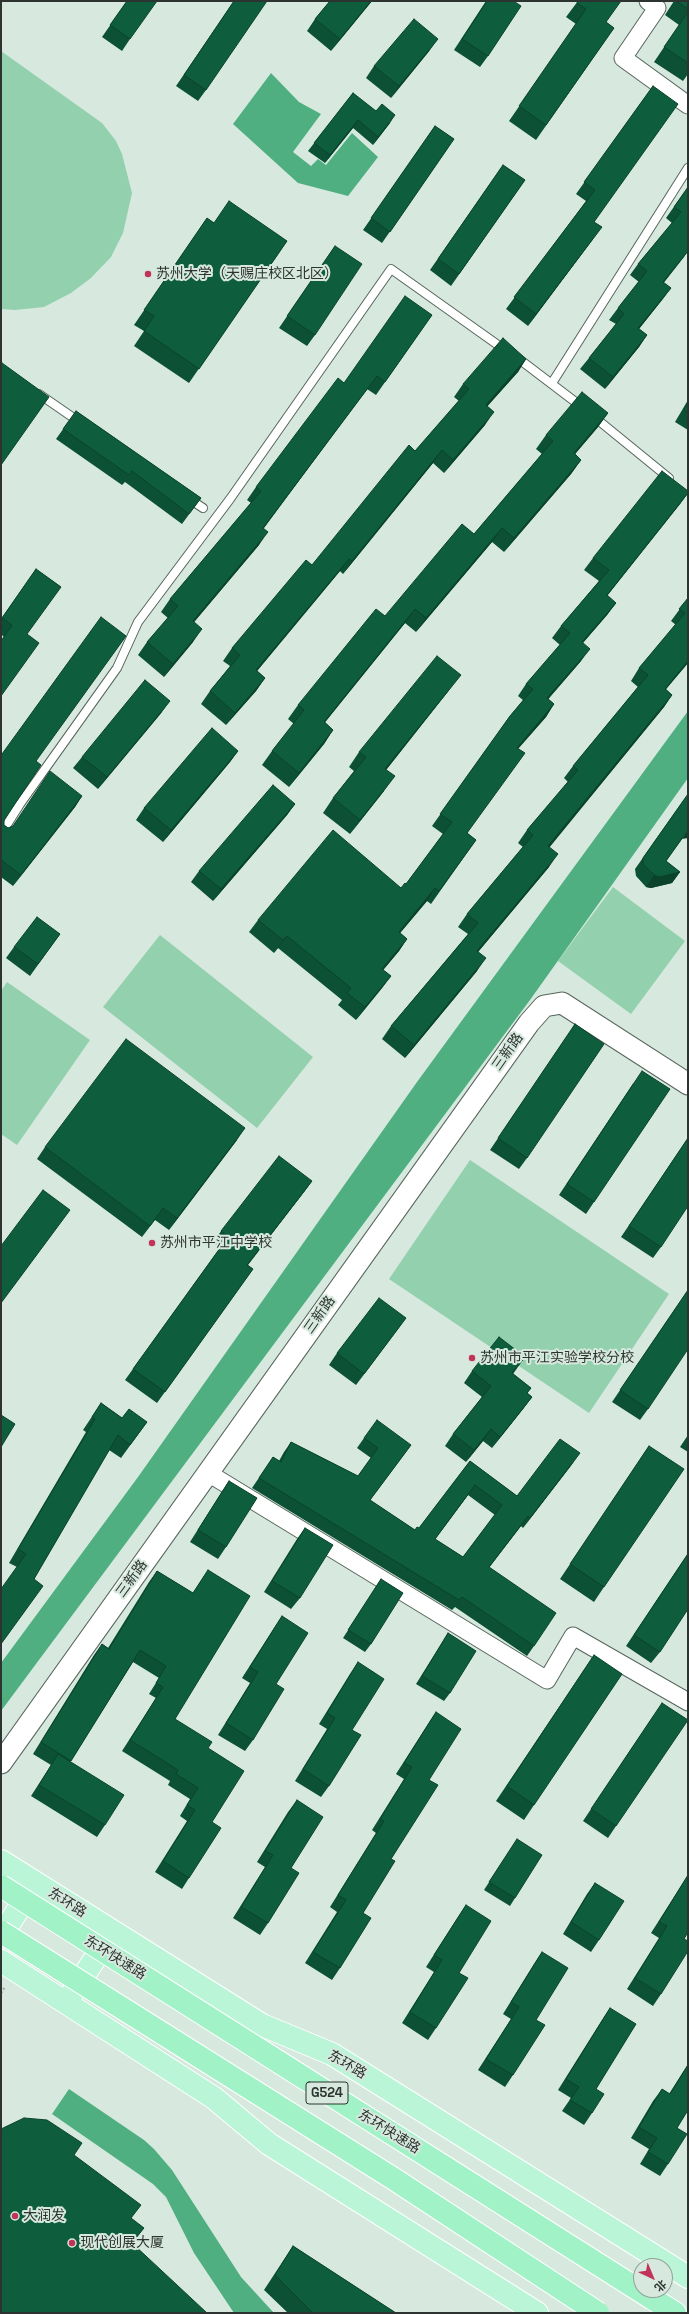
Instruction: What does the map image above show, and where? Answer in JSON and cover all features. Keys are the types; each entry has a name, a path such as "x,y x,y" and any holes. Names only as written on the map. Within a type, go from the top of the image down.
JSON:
{"highway":[{"name":"东环快速路","path":"1,1886 675,2313"},
{"name":"G524","path":"1,1932 394,2178 598,2313"}],"main road":[{"name":"东环路","path":"1,1862 262,2025 332,2054 688,2277"},
{"path":"1,1937 35,1883"},
{"path":"66,2002 112,1931"},
{"path":"1,1961 214,2098 270,2144 537,2313"}],"street":[{"path":"656,3 623,58 688,105"},
{"name":"三新路","path":"1,1763 528,1023 544,1006 562,1003 688,1084"},
{"path":"208,1473 547,1680 573,1636 688,1702"}],"lane":[{"path":"552,383 688,168"},
{"path":"1,834 117,668 138,622 230,499 391,269 552,383 676,483"},
{"path":"34,390 86,426"},
{"path":"183,494 203,508"}],"shaded area":[{"path":"1,51 102,123 116,141 122,154 132,193 123,233 111,257 91,278 71,293 44,307 15,310 1,309"},
{"path":"271,73 299,102 321,114 293,152 311,166 318,159 326,165 352,133 378,157 348,196 298,183 233,124"},
{"path":"688,711 688,778 530,1000 1,1711 1,1663 138,1477 417,1082"},
{"path":"613,887 685,941 631,1014 558,961"},
{"path":"160,935 313,1057 257,1128 103,1007"},
{"path":"7,982 90,1040 17,1145 1,1134 1,991"},
{"path":"470,1160 669,1294 589,1413 389,1279"},
{"path":"69,2089 144,2140 154,2149 172,2170 241,2277 274,2313 234,2313 194,2253 166,2197 153,2184 52,2114"}],"building":[{"path":"127,1 157,1 130,39 110,25"},
{"path":"234,1 267,1 206,90 184,75"},
{"path":"330,1 371,1 340,39 315,19"},
{"path":"487,1 515,1 521,6 488,56 462,39"},
{"path":"578,1 621,1 606,22 614,28 546,125 519,106 586,9 577,3"},
{"path":"676,1 688,1 688,9"},
{"path":"688,12 688,63 664,47"},
{"path":"414,19 438,39 399,86 374,66"},
{"path":"653,86 678,104 594,222 602,227 536,314 514,297 595,190 584,182"},
{"path":"353,93 376,111 382,104 395,115 378,137 358,120 330,155 314,143"},
{"path":"435,126 454,139 390,232 371,218"},
{"path":"503,165 525,180 459,274 438,259"},
{"path":"688,187 688,251 663,282 671,288 638,328 647,335 613,377 589,358 624,314 618,308 647,271 638,264 681,212 674,207"},
{"path":"229,201 287,241 199,369 144,331 154,316 144,310 207,218 214,223"},
{"path":"335,246 362,264 315,335 287,316"},
{"path":"405,296 432,315 385,382 377,376 263,528 268,532 193,621 202,629 173,664 147,642 178,606 170,599 261,491 256,487 338,378 344,383"},
{"path":"503,338 526,359 486,405 494,412 453,460 442,450 352,561 349,559 256,670 265,678 235,713 210,691 240,655 232,648 306,560 312,565 409,445 415,451 469,389 463,384"},
{"path":"2,363 49,397 1,465 1,364"},
{"path":"582,392 608,413 574,453 581,460 514,538 502,528 426,618 415,609 324,722 333,730 299,773 272,751 304,710 298,705 376,609 385,616 462,524 474,534 553,441 546,435"},
{"path":"688,402 688,412 684,410"},
{"path":"76,411 201,498 189,514 132,471 129,475 63,429"},
{"path":"662,471 688,491 688,493 607,595 616,603 582,642 590,649 547,698 554,704 517,748 525,753 467,833 476,840 439,891 435,888 399,932 407,939 382,969 391,976 365,1007 347,993 351,988 287,936 283,940 258,920 333,830 401,888 405,883 406,884 452,822 440,814 510,716 533,689 526,684 570,633 561,626 609,570 593,558"},
{"path":"36,569 61,587 27,634 39,643 1,696 1,641 12,625 2,618"},
{"path":"688,598 688,661 665,689 672,695 548,846 558,854 477,951 486,958 414,1045 391,1026 478,923 467,914 533,835 527,830 578,770 573,766 648,675 639,668 685,613 679,609"},
{"path":"101,617 126,636 36,761 41,765 4,820 4,825 8,828 13,826 50,771 82,796 21,875 1,860 1,753 2,754"},
{"path":"437,656 461,675 385,769 395,776 360,820 333,798 366,757 359,752"},
{"path":"145,680 170,701 107,777 82,757"},
{"path":"212,728 238,751 171,830 144,808"},
{"path":"273,785 295,804 221,889 199,871"},
{"path":"688,794 688,830 666,861 680,872 659,877 654,875 643,864 643,858"},
{"path":"37,917 60,934 38,964 14,947"},
{"path":"575,1024 604,1044 527,1158 498,1138"},
{"path":"126,1039 245,1128 177,1218 163,1208 150,1226 45,1147"},
{"path":"642,1071 670,1089 594,1202 567,1184"},
{"path":"688,1138 688,1206 661,1247 629,1226"},
{"path":"279,1156 312,1181 247,1265 253,1269 165,1392 133,1369 228,1237 221,1231"},
{"path":"43,1190 70,1210 1,1303 1,1246"},
{"path":"688,1290 688,1349 648,1409 620,1390"},
{"path":"379,1298 406,1318 364,1374 337,1353"},
{"path":"499,1337 525,1357 512,1373 531,1388 527,1393 532,1397 500,1437 491,1429 474,1450 453,1434 491,1386 472,1371"},
{"path":"101,1403 122,1418 129,1409 147,1422 130,1445 118,1435 34,1579 43,1586 1,1644 1,1589 26,1554 18,1549 95,1419 92,1417"},
{"path":"1,1415 15,1424 1,1447"},
{"path":"377,1420 411,1445 370,1500 415,1530 417,1527 419,1528 470,1461 517,1496 560,1439 580,1453 530,1518 528,1516 489,1567 556,1613 534,1646 462,1597 459,1600 259,1478 273,1457 281,1462 291,1442 358,1476 378,1448 364,1438","holes":["475,1485 502,1505 463,1557 435,1539"]},
{"path":"649,1446 684,1469 604,1587 570,1564"},
{"path":"229,1481 257,1498 226,1547 198,1530"},
{"path":"305,1528 333,1545 300,1598 272,1581"},
{"path":"688,1554 688,1609 660,1652 634,1635"},
{"path":"208,1570 250,1596 175,1719 212,1742 208,1748 244,1771 212,1822 221,1828 189,1878 163,1861 195,1810 187,1805 198,1788 176,1774 178,1770 130,1740 163,1687 156,1683 166,1666 140,1650 71,1761 41,1742 102,1644 109,1649 157,1571 193,1593"},
{"path":"381,1579 403,1593 371,1644 348,1630"},
{"path":"282,1616 308,1633 276,1684 284,1689 253,1740 226,1723 258,1672 250,1667"},
{"path":"448,1633 476,1651 450,1693 422,1676"},
{"path":"594,1655 622,1674 534,1805 507,1786"},
{"path":"358,1662 384,1679 352,1730 361,1735 329,1786 303,1769 335,1718 327,1713"},
{"path":"662,1703 688,1720 616,1826 591,1809"},
{"path":"436,1712 461,1729 429,1780 438,1785 391,1859 395,1861 363,1913 371,1918 340,1968 313,1952 346,1900 338,1895 384,1821 380,1819 412,1767 404,1763"},
{"path":"58,1754 124,1795 105,1825 39,1785"},
{"path":"297,1800 323,1817 291,1868 299,1873 268,1923 241,1907 273,1855 265,1851"},
{"path":"517,1839 542,1855 515,1898 489,1882"},
{"path":"688,1875 688,1932 684,1939 688,1941 688,1951 661,1994 635,1978 667,1926 659,1922"},
{"path":"595,1883 624,1901 599,1940 571,1922"},
{"path":"466,1905 491,1921 459,1973 468,1978 436,2028 410,2012 442,1960 434,1955"},
{"path":"542,1952 568,1968 536,2020 545,2025 513,2075 486,2059 519,2007 511,2002"},
{"path":"610,2008 636,2024 596,2089 604,2094 592,2113 570,2100 579,2087 566,2079"},
{"path":"688,2065 688,2110 677,2128 687,2134 668,2164 648,2152 657,2138 639,2127 662,2089 670,2094"},
{"path":"24,2118 47,2120 82,2143 74,2155 141,2205 131,2218 144,2228 132,2243 207,2313 1,2313 1,2129"},
{"path":"293,2246 396,2313 313,2313 275,2275"}],"place":[{"name":"苏州大学（天赐庄校区北区）","path":"148,274"},
{"name":"苏州市平江中学校","path":"152,1243"},
{"name":"苏州市平江实验学校分校","path":"472,1358"},
{"name":"大润发","path":"15,2216"},
{"name":"现代创展大厦","path":"72,2243"}]}
